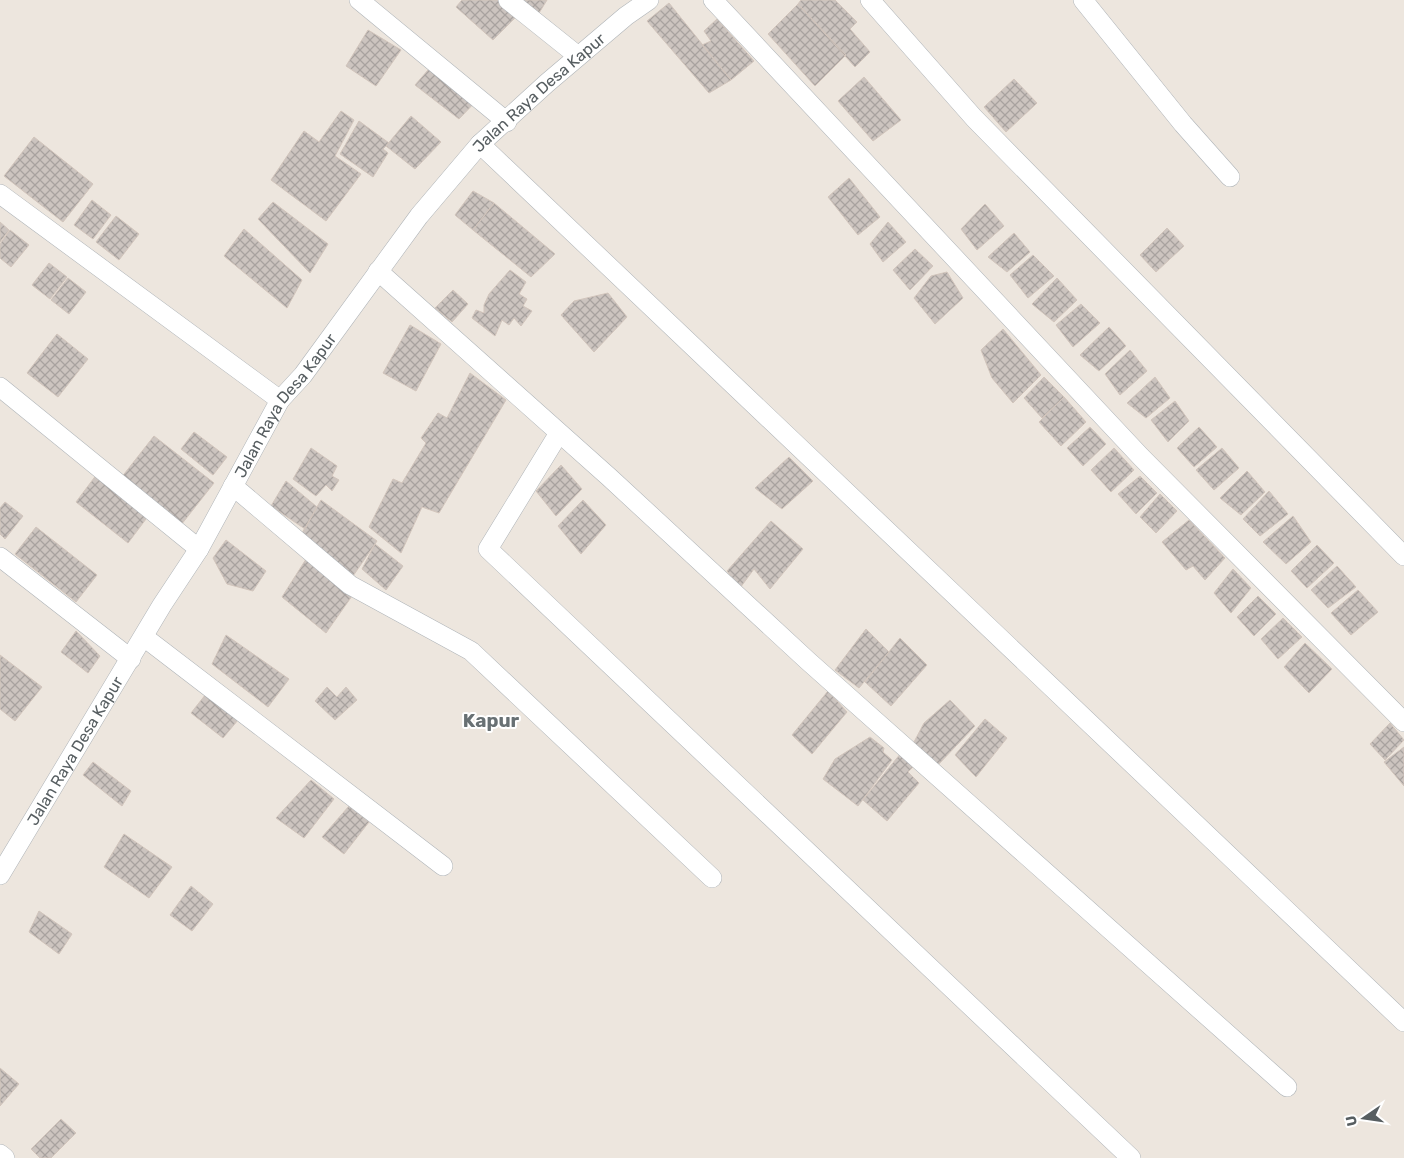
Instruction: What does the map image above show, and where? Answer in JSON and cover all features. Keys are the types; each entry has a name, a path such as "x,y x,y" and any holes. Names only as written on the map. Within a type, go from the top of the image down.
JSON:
{"street":[{"path":"359,0 507,122"},
{"path":"508,0 578,56"},
{"name":"Jalan Raya Desa Kapur","path":"0,875 67,761 199,549 280,400 303,375 419,216 480,144 507,122 578,56 626,16 649,0"},
{"path":"713,0 1141,457 1404,722"},
{"path":"870,0 974,118 1404,556"},
{"path":"1082,0 1183,124 1230,177"},
{"path":"480,144 1404,1022"},
{"path":"0,194 280,400"},
{"path":"378,272 559,432 808,661 1287,1087"},
{"path":"0,387 199,549"},
{"path":"559,432 488,550 1131,1158"},
{"path":"233,486 350,585 471,651 712,878"},
{"path":"0,557 131,659"},
{"path":"144,637 443,866"},
{"path":"0,1154 4,1158"}],"building":[{"path":"462,0 499,0 517,16 493,40 456,7"},
{"path":"521,0 547,0 539,13"},
{"path":"801,0 835,0 857,22 850,29 870,52 855,67 798,4"},
{"path":"669,3 731,80 709,93 647,21"},
{"path":"798,4 846,55 815,86 768,34"},
{"path":"717,19 754,61 731,80 702,45 711,41 704,31"},
{"path":"368,30 401,50 376,86 346,66"},
{"path":"435,62 479,98 459,119 415,85"},
{"path":"864,77 901,120 873,141 838,101"},
{"path":"1014,79 1037,103 1006,132 984,107"},
{"path":"341,111 354,120 335,156 361,174 326,221 271,180 304,131 319,142"},
{"path":"411,116 441,142 415,169 386,146"},
{"path":"359,121 389,143 383,149 388,153 373,177 340,154"},
{"path":"34,137 93,184 63,222 4,176"},
{"path":"849,178 880,217 858,235 828,197"},
{"path":"473,191 494,203 473,230 455,215"},
{"path":"92,200 111,215 93,239 74,225"},
{"path":"273,202 328,244 310,273 258,219"},
{"path":"494,203 555,254 531,277 473,230"},
{"path":"985,204 1004,226 977,250 961,229"},
{"path":"116,216 139,234 119,260 96,242"},
{"path":"0,222 9,230 0,242"},
{"path":"888,222 906,242 883,262 870,244"},
{"path":"1167,228 1184,246 1156,272 1140,255"},
{"path":"244,229 302,280 287,308 224,256"},
{"path":"10,230 29,245 11,267 0,258 0,244"},
{"path":"1014,233 1030,252 1007,272 988,257"},
{"path":"915,249 933,266 910,290 893,270"},
{"path":"1033,255 1054,276 1028,298 1010,275"},
{"path":"49,263 67,277 50,299 32,285"},
{"path":"510,270 526,282 519,294 527,299 523,306 532,311 521,326 514,318 509,325 502,320 495,336 472,318 476,310 484,313 484,305 489,294"},
{"path":"947,272 963,298 935,324 914,298 931,276"},
{"path":"68,278 86,292 69,314 51,300"},
{"path":"1057,278 1077,300 1054,322 1032,304"},
{"path":"453,290 468,304 452,322 435,308"},
{"path":"608,293 627,317 594,352 561,315 574,301"},
{"path":"1081,304 1100,323 1073,347 1056,325"},
{"path":"410,325 441,344 416,391 383,373"},
{"path":"1109,327 1126,346 1099,371 1080,355"},
{"path":"1003,329 1041,375 1013,403 992,378 981,350"},
{"path":"57,334 88,359 58,397 27,373"},
{"path":"1130,350 1147,371 1120,395 1105,374"},
{"path":"470,373 506,400 439,513 422,507 401,553 369,527 393,479 402,483 426,443 421,438 438,413 447,418"},
{"path":"1044,377 1064,397 1042,418 1024,398"},
{"path":"1155,377 1170,398 1146,418 1127,403"},
{"path":"1064,397 1086,422 1061,446 1039,422"},
{"path":"1175,401 1189,421 1168,442 1151,420"},
{"path":"1090,427 1106,444 1083,466 1067,448"},
{"path":"1199,427 1217,447 1194,467 1177,448"},
{"path":"194,432 227,457 213,475 181,449"},
{"path":"154,436 214,483 181,525 121,478"},
{"path":"311,448 337,466 332,476 339,480 332,491 326,485 316,496 293,479"},
{"path":"1114,448 1134,470 1111,492 1091,470"},
{"path":"1222,448 1239,468 1214,490 1196,470"},
{"path":"789,457 813,481 782,509 755,488"},
{"path":"561,465 582,489 556,516 536,491"},
{"path":"1247,471 1265,492 1241,515 1220,498"},
{"path":"97,474 149,515 128,543 76,502"},
{"path":"1140,476 1157,493 1136,514 1118,494"},
{"path":"286,481 317,507 305,529 271,506"},
{"path":"1269,491 1288,514 1260,536 1243,519"},
{"path":"1160,494 1177,511 1156,533 1140,517"},
{"path":"321,500 377,541 353,576 302,533"},
{"path":"583,500 606,525 581,554 558,526"},
{"path":"5,502 23,516 5,539 0,534 0,508"},
{"path":"1293,516 1311,542 1286,564 1263,542"},
{"path":"1189,520 1225,558 1205,580 1193,566 1186,570 1162,542"},
{"path":"771,521 803,549 770,589 754,569 740,588 727,571"},
{"path":"36,527 97,575 76,602 15,554"},
{"path":"226,540 266,571 253,591 227,584 213,558"},
{"path":"375,544 403,566 386,590 362,569"},
{"path":"1317,545 1334,563 1307,588 1291,571"},
{"path":"308,556 352,596 326,633 282,597"},
{"path":"1337,566 1356,587 1328,608 1311,590"},
{"path":"1233,569 1251,588 1231,613 1214,593"},
{"path":"1358,590 1378,612 1351,635 1331,613"},
{"path":"1258,596 1276,614 1254,636 1237,617"},
{"path":"1283,618 1302,637 1278,659 1261,639"},
{"path":"866,629 889,652 859,688 835,670"},
{"path":"76,631 100,656 88,673 61,652"},
{"path":"226,635 289,679 268,707 212,664"},
{"path":"900,638 927,665 891,706 865,682"},
{"path":"1305,643 1332,669 1309,693 1284,667"},
{"path":"0,655 42,687 15,721 0,709"},
{"path":"327,687 337,697 346,687 357,700 335,720 315,701"},
{"path":"828,691 847,712 812,754 792,735"},
{"path":"206,694 238,720 223,738 191,713"},
{"path":"950,700 975,726 937,766 914,742 924,723"},
{"path":"985,719 1007,738 976,777 955,755"},
{"path":"1390,723 1404,740 1385,760 1370,744"},
{"path":"870,737 884,748 883,752 892,760 858,806 823,779 835,759"},
{"path":"1404,747 1404,786 1384,762"},
{"path":"901,753 913,767 908,772 919,783 887,821 863,800"},
{"path":"93,762 131,791 122,806 83,775"},
{"path":"311,780 334,799 304,838 276,818"},
{"path":"349,806 369,822 344,854 322,837"},
{"path":"124,834 172,867 149,898 104,867"},
{"path":"191,886 213,904 192,931 170,915"},
{"path":"39,911 72,934 59,954 29,932"},
{"path":"0,1068 19,1084 0,1106"},
{"path":"61,1119 76,1133 51,1158 40,1158 31,1149"}],"district":[{"name":"Kapur","path":"491,720"}]}
